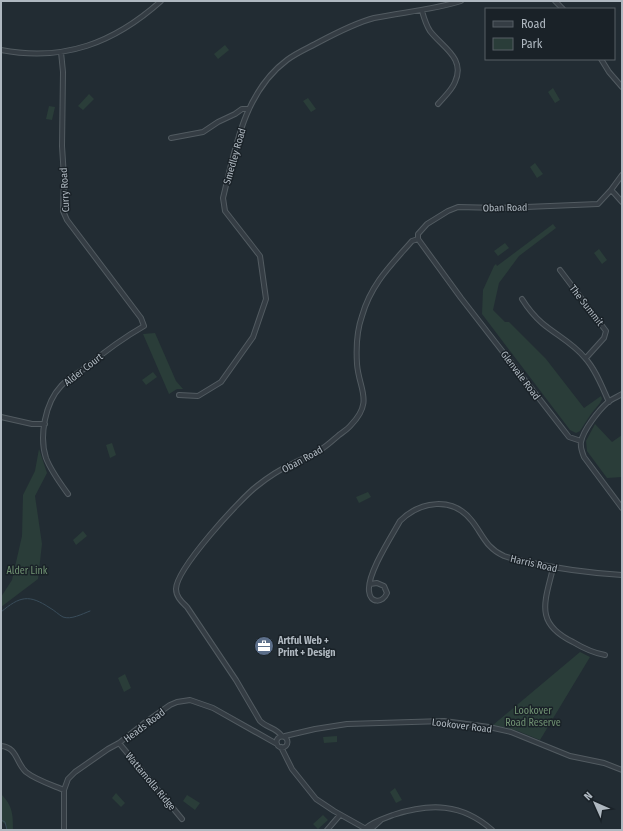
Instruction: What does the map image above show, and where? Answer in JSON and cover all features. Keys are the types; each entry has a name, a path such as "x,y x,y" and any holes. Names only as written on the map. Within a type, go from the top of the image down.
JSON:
{"street":[{"path":"1,50 25,54 62,52 89,46 114,35 131,25 161,1"},
{"name":"Smedley Road","path":"179,395 198,396 221,382 253,337 266,299 260,256 225,211 223,198 248,109 260,88 287,59 336,33 374,18 422,11 461,1"},
{"path":"422,11 424,19 431,32 451,51 457,64 458,74 455,82 438,104"},
{"name":"Curry Road","path":"62,52 64,211 67,220 141,318 144,326"},
{"path":"602,60 609,73 622,87"},
{"path":"171,138 203,132 218,122 236,114 242,109 248,109"},
{"name":"Oban Road","path":"340,815 320,802 311,794 292,769 281,746 282,738 276,729 260,721 224,662 187,607 180,600 176,590 177,583 193,558 239,502 257,486 288,465 321,450 351,425 359,414 362,409 364,399 357,364 358,334 362,316 370,294 386,271 412,241 418,239 418,234 427,224 448,211 458,207 499,208 595,205 601,202 622,175"},
{"path":"611,190 622,202"},
{"name":"Glenvale Road","path":"418,239 569,437 581,441"},
{"name":"The Summit","path":"560,270 606,331 604,338 586,358"},
{"path":"522,298 533,314 542,323 571,344 586,358 609,402"},
{"name":"Alder Court","path":"68,494 51,469 46,458 43,440 50,404 61,386 123,338 144,326"},
{"path":"622,394 609,402 592,421 581,441 581,450 584,457 622,508"},
{"path":"1,417 32,424 45,424"},
{"name":"Harris Road","path":"370,584 372,575 400,521 406,514 417,508 430,504 444,504 456,507 472,520 485,542 495,551 505,556 553,568 622,575"},
{"path":"553,568 545,607 545,614 551,627 566,639 595,653 604,655"},
{"path":"377,583 384,586 387,592 384,598 380,601 376,601 371,598 368,591 370,584 377,583"},
{"name":"Heads Road","path":"64,790 68,779 75,772 119,743 170,705 186,700 195,701 213,708 271,742 281,746"},
{"name":"Lookover Road","path":"282,738 328,727 359,723 444,721 489,727 506,731 570,756 604,763 622,770"},
{"path":"271,742 282,738 287,744 281,746"},
{"name":"Wattamolla Ridge","path":"119,743 182,819"},
{"path":"1,746 7,746 11,749 26,772 64,790 64,830"},
{"path":"327,830 340,815 368,829 373,822 418,808 440,807 458,810 471,816 492,830"}],"green space":[{"path":"225,45 229,50 218,59 214,54"},
{"path":"553,88 560,100 555,103 548,92"},
{"path":"89,94 94,99 83,110 78,106"},
{"path":"308,98 316,109 311,112 303,101"},
{"path":"49,106 55,107 52,120 46,119"},
{"path":"535,163 543,174 537,178 530,167"},
{"path":"553,224 556,228 519,256 499,283 493,310 505,322 509,322 546,359 584,408 601,396 602,399 600,403 580,431 576,433 570,430 482,314 483,290 494,266 496,264 497,266"},
{"path":"505,243 509,248 498,256 494,251"},
{"path":"599,249 607,260 602,264 594,253"},
{"path":"155,333 176,381 183,389 177,389 169,394 143,334"},
{"path":"153,372 157,377 146,385 142,380"},
{"path":"595,424 612,442 622,435 622,477 607,478 587,451 586,441"},
{"path":"112,443 116,455 110,458 106,445"},
{"name":"Alder Link","path":"39,449 47,473 35,496 42,544 38,579 1,607 1,597 12,580 22,536 23,495 35,471"},
{"path":"368,492 371,497 359,503 356,497"},
{"path":"83,531 87,536 76,545 73,540"},
{"name":"Lookover Road Reserve","path":"580,652 590,657 540,740 518,731 493,725"},
{"path":"125,674 131,688 124,692 118,678"},
{"path":"337,736 337,742 324,743 323,737"},
{"path":"395,788 402,800 396,803 390,792"},
{"path":"116,793 125,803 121,807 112,798"},
{"path":"1,794 12,811 13,830 7,830 6,825 1,821"},
{"path":"187,795 200,803 195,810 183,801"},
{"path":"323,815 328,820 318,829 313,824"}],"waterway":[{"path":"1,612 19,600 25,599 36,600 43,603 66,618 90,611"},
{"path":"1,820 5,822 7,830"}],"place":[{"name":"Artful Web + Print + Design","path":"264,646"}]}
